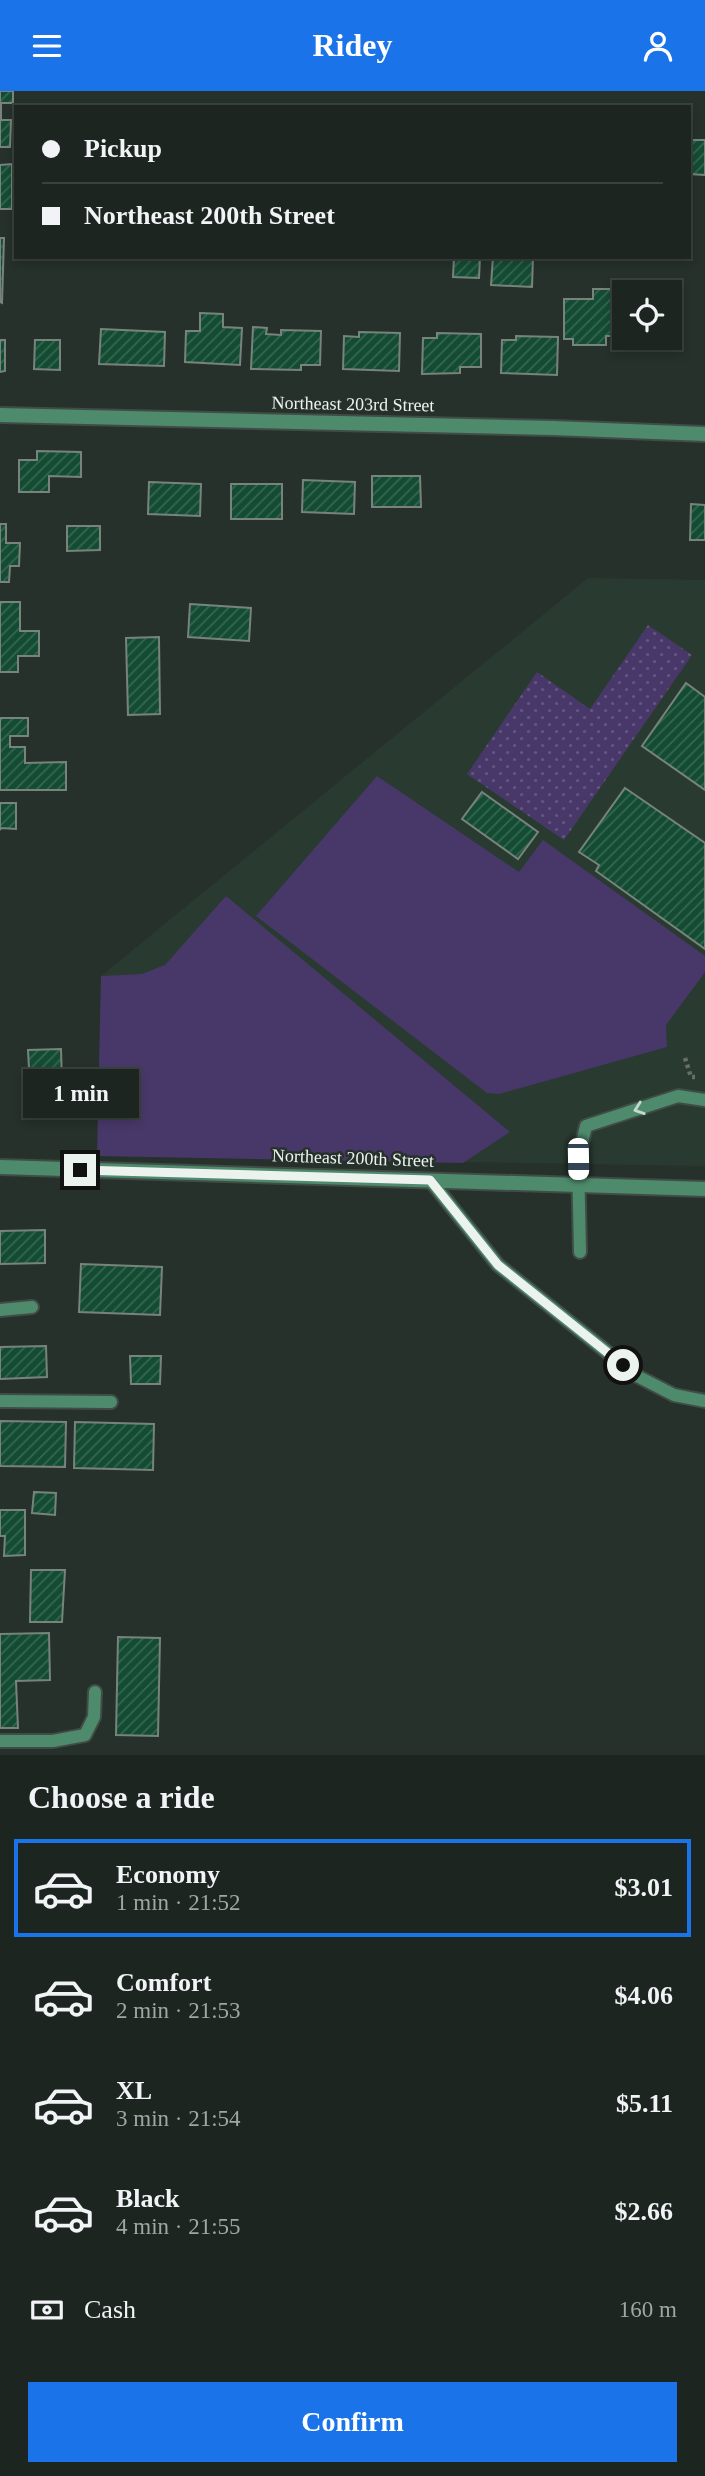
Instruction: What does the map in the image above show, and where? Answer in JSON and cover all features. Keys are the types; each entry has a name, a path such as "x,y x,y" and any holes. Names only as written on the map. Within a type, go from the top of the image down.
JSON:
{"street":[{"name":"Northeast 203rd Street","path":"0,415 705,434"},
{"name":"Northeast 200th Street","path":"0,1167 705,1189"}],"lane":[{"path":"580,1252 578,1159 586,1126 678,1096 705,1100"},
{"path":"430,1180 498,1265 638,1376 674,1395 705,1401"},
{"path":"0,1310 32,1307"},
{"path":"0,1401 111,1402"},
{"path":"0,1741 53,1741 85,1734 94,1717 95,1692"}],"path":[{"path":"685,1058 691,1077 695,1077"}],"shaded area":[{"path":"588,578 705,580 705,1166 98,1156 101,976"},
{"path":"648,625 692,655 564,840 467,774 537,672 590,709"},
{"path":"377,776 519,872 543,840 705,956 705,972 666,1025 667,1047 499,1094 487,1093 256,916"},
{"path":"226,896 510,1132 463,1163 97,1156 101,976 142,974 165,965"}],"building":[{"path":"0,91 13,91 13,103 1,103 1,120 11,120 10,147 0,147"},
{"path":"691,140 705,140 705,175 691,174"},
{"path":"12,164 12,209 0,209 0,165"},
{"path":"0,238 4,238 2,303 0,302"},
{"path":"454,259 480,259 479,278 453,277"},
{"path":"493,259 533,259 532,287 491,285"},
{"path":"593,289 612,289 612,336 606,336 606,345 573,345 573,339 564,339 564,299 593,299"},
{"path":"200,313 223,314 223,327 242,328 240,365 185,362 186,331 200,331"},
{"path":"253,327 267,328 266,334 281,335 281,330 321,331 320,365 301,365 301,370 251,369"},
{"path":"101,329 165,332 164,366 99,364"},
{"path":"359,332 400,333 399,371 343,369 344,336 359,337"},
{"path":"437,333 481,334 481,367 460,367 460,373 422,374 423,338 437,338"},
{"path":"516,336 558,337 557,375 501,373 502,340 516,340"},
{"path":"0,340 5,340 5,371 0,372"},
{"path":"35,340 60,340 60,370 34,369"},
{"path":"37,451 81,452 81,477 49,476 49,492 19,492 19,460 37,460"},
{"path":"372,476 420,476 421,507 372,507"},
{"path":"303,480 355,482 354,514 302,512"},
{"path":"149,482 201,484 200,516 148,514"},
{"path":"231,484 282,484 282,519 231,519"},
{"path":"691,504 705,505 705,540 690,540"},
{"path":"0,524 6,524 6,543 20,543 19,566 10,566 9,582 0,582"},
{"path":"67,526 100,526 100,550 67,551"},
{"path":"0,602 20,602 20,631 39,631 39,656 18,656 18,672 0,672"},
{"path":"190,604 251,608 249,641 188,637"},
{"path":"159,637 160,714 128,715 126,638"},
{"path":"686,683 705,697 705,790 642,746"},
{"path":"0,718 28,718 28,736 10,736 10,747 25,747 25,763 66,762 66,790 0,790"},
{"path":"625,788 705,843 705,949 596,871 599,865 579,852"},
{"path":"482,792 538,832 518,859 462,819"},
{"path":"0,803 16,803 16,829 0,830"},
{"path":"61,1049 62,1084 56,1084 56,1100 26,1101 26,1088 30,1088 28,1050"},
{"path":"45,1230 45,1263 0,1264 0,1231"},
{"path":"81,1264 162,1267 160,1315 79,1312"},
{"path":"46,1346 47,1377 0,1379 0,1347"},
{"path":"130,1356 161,1356 160,1384 131,1384"},
{"path":"0,1421 66,1422 65,1467 0,1466"},
{"path":"75,1422 154,1424 153,1470 74,1468"},
{"path":"34,1492 56,1493 55,1515 32,1513"},
{"path":"0,1510 25,1510 25,1555 4,1556 5,1536 0,1536"},
{"path":"31,1570 65,1570 62,1622 30,1622"},
{"path":"49,1633 50,1680 16,1681 18,1728 0,1728 0,1634"},
{"path":"118,1637 160,1638 158,1736 116,1735"}],"route":[{"path":"80,1170 430,1180 498,1265 623,1365"}]}
